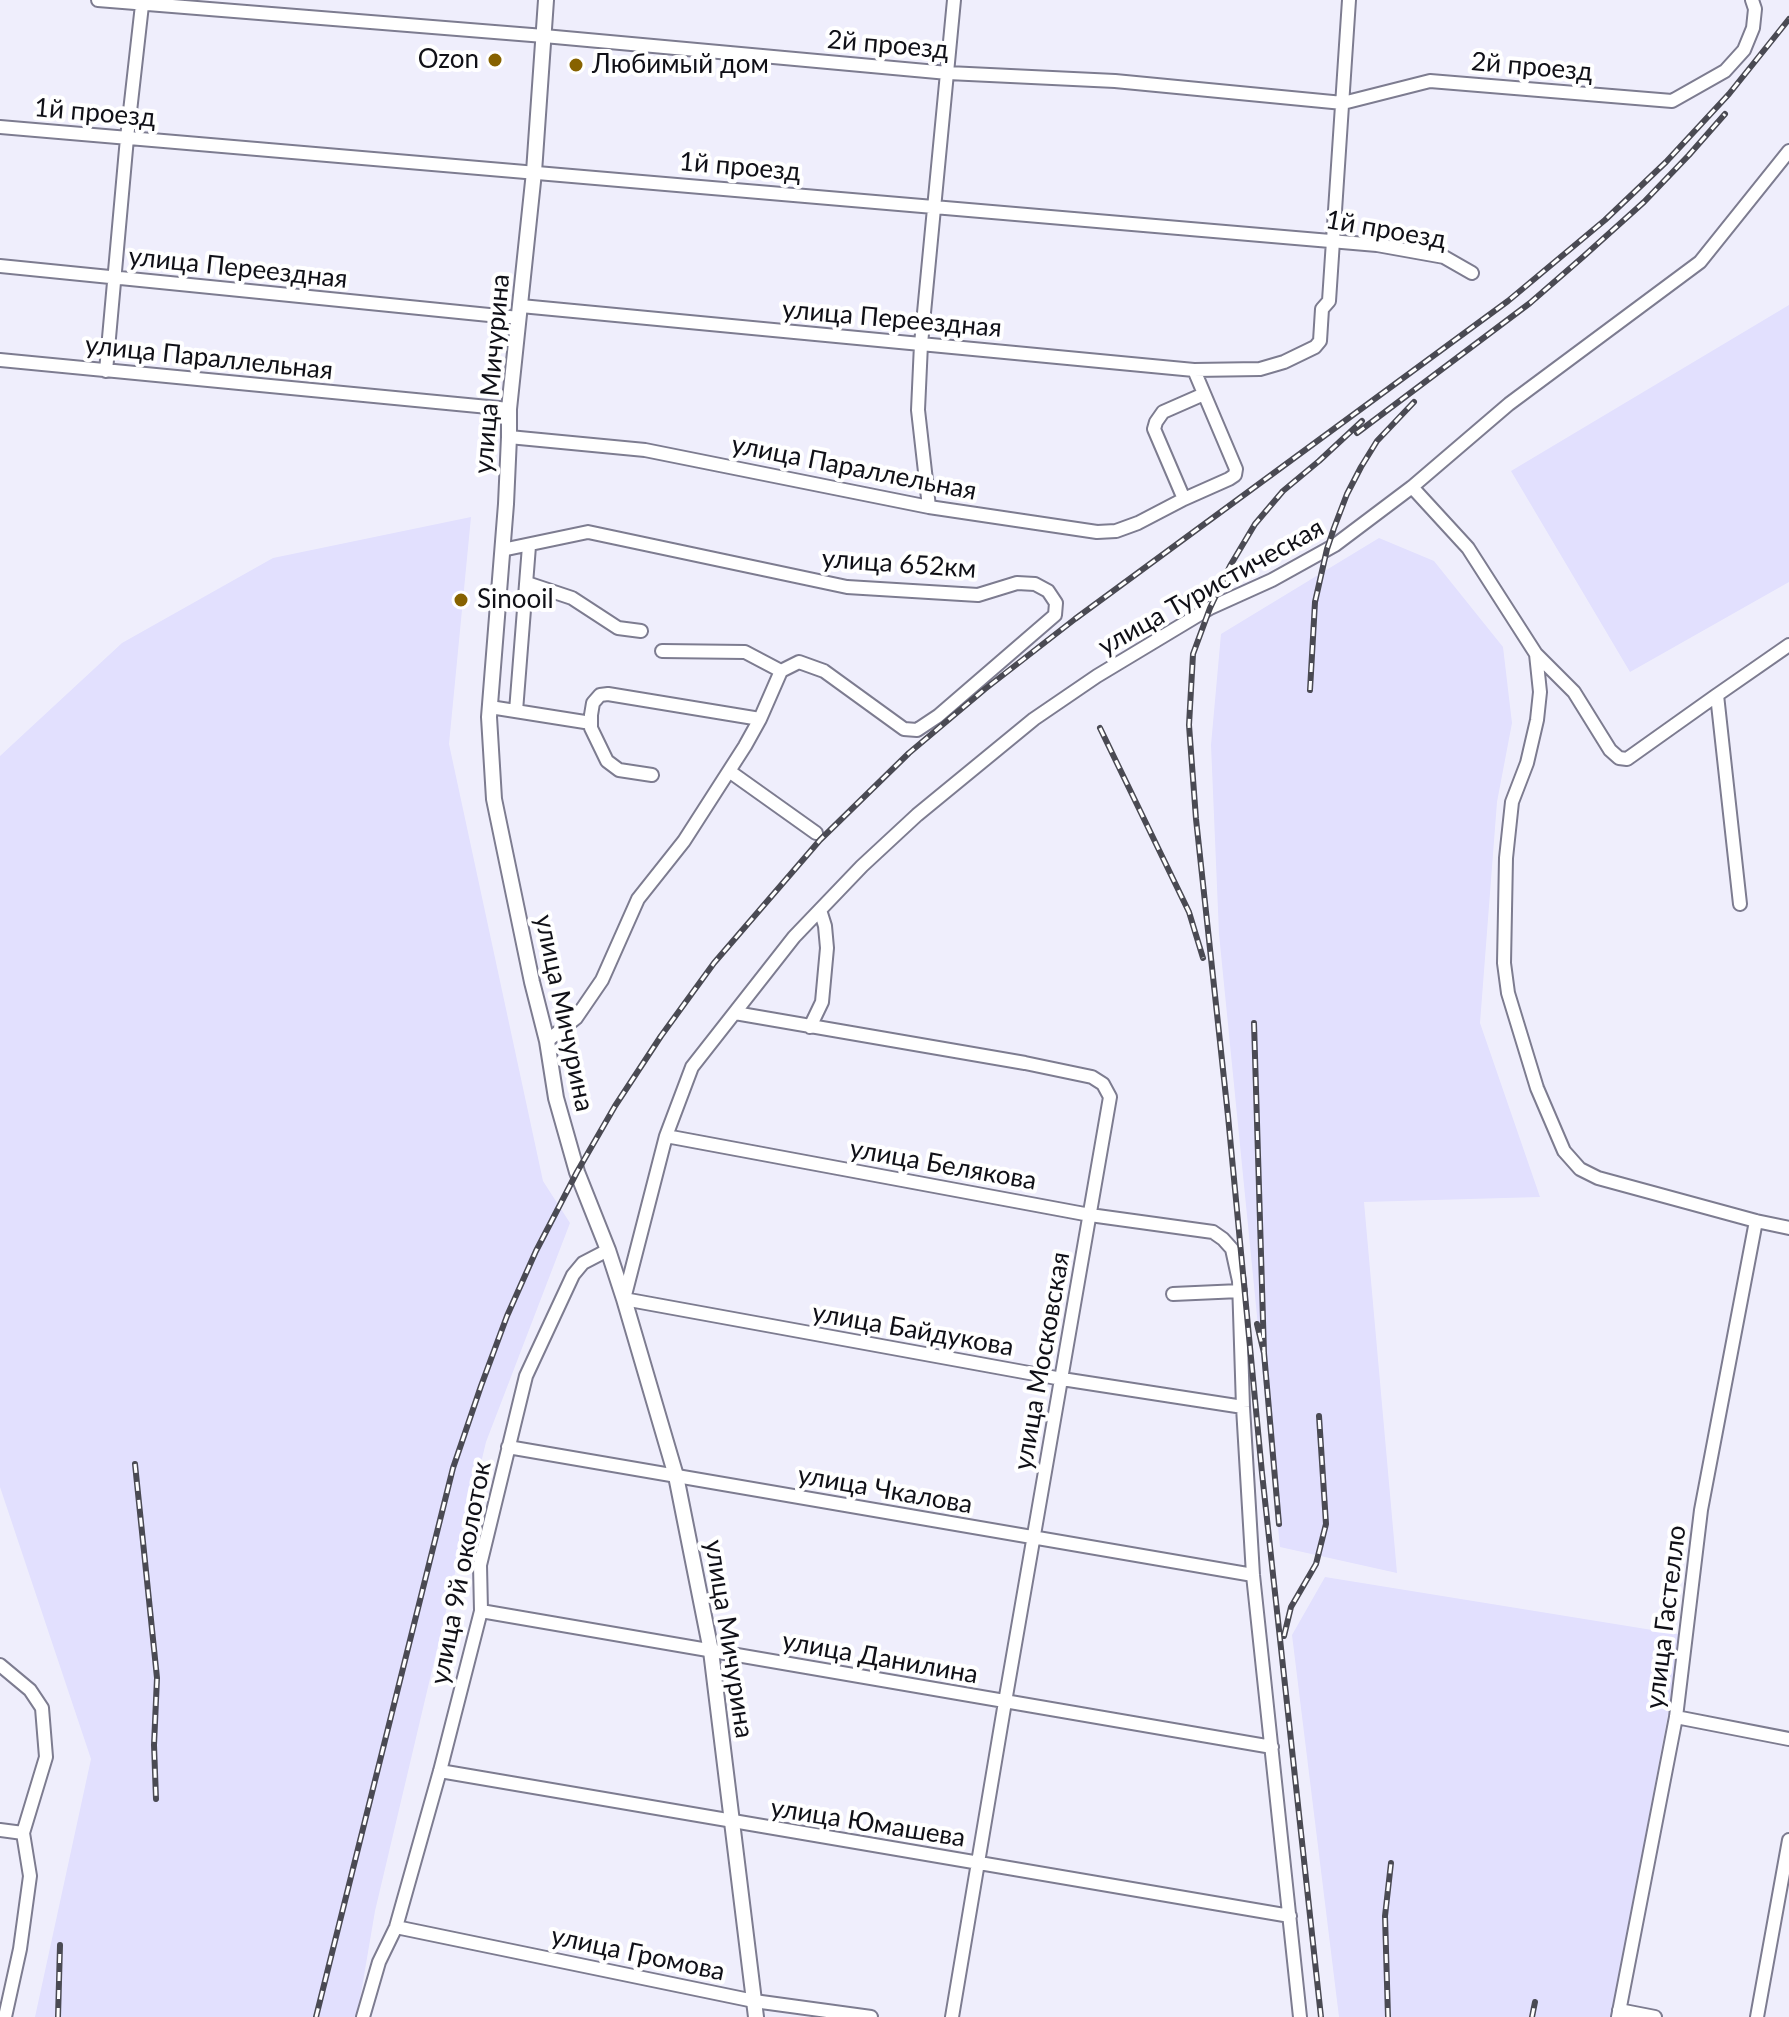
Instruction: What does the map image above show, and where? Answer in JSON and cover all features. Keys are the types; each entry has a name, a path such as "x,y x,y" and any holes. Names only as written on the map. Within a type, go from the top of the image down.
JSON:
{"main road":[{"name":"улица Мичурина","path":"546,0 534,172 509,409 490,707 496,811 547,1041 556,1098 577,1172 624,1299 676,1476 711,1651 756,2017"}],"street":[{"name":"2й проезд","path":"98,0 948,73 1115,81 1343,103 1430,81 1672,101 1725,71 1744,50 1753,28 1755,9 1752,0"},
{"path":"929,507 918,410 921,344 954,0"},
{"path":"1334,241 1349,0"},
{"path":"106,371 127,138 148,3"},
{"name":"1й проезд","path":"0,127 1377,245 1444,257 1472,273"},
{"name":"улица Туристическая","path":"624,1299 666,1136 692,1067 794,937 862,866 917,815 1034,719 1097,676 1210,608 1272,580 1335,545 1412,487 1509,404 1700,262 1789,151"},
{"name":"улица Переездная","path":"0,266 1194,370 1260,369 1307,352 1320,341 1322,309 1329,301 1334,241"},
{"name":"улица Параллельная","path":"0,360 509,409"},
{"path":"1184,499 1154,429 1163,412 1204,394 1194,370"},
{"name":"улица Параллельная","path":"509,437 645,450 929,507 1097,532 1116,531 1235,475 1236,469 1204,394"},
{"path":"1412,487 1468,548 1536,654 1574,692 1610,750 1619,758 1627,759 1789,645"},
{"name":"улица 652км","path":"502,550 588,532 847,587 978,595 1017,583 1035,584 1048,591 1056,603 1055,615 938,716 917,730 904,729 824,671 799,662 781,671"},
{"path":"516,711 529,546"},
{"path":"527,583 572,598 618,628 641,631"},
{"path":"547,1041 576,1018 602,980 638,899 684,841 729,771 760,719 781,671 745,652 662,651"},
{"path":"1536,654 1540,692 1537,720 1527,763 1512,802 1504,963 1508,993 1537,1088 1564,1151 1580,1169 1598,1178 1789,1228"},
{"path":"652,775 619,770 607,761 591,728 593,703 600,695 760,719"},
{"path":"1717,695 1740,904"},
{"path":"490,707 591,723"},
{"path":"729,771 816,833"},
{"path":"810,1027 822,1002 827,948 820,910"},
{"name":"улица Московская","path":"735,1013 1092,1077 1103,1084 1110,1097 952,2017"},
{"name":"улица Белякова","path":"666,1136 1090,1215 1213,1232 1232,1249 1240,1291"},
{"name":"улица Гастелло","path":"1618,2013 1676,1717 1701,1510 1756,1221"},
{"name":"улица 9й околоток","path":"363,2017 379,1962 396,1927 481,1611 480,1565 526,1376 573,1275 583,1263 608,1250"},
{"path":"1173,1294 1240,1291 1253,1575 1300,2017"},
{"name":"улица Байдукова","path":"624,1299 1062,1379 1243,1407"},
{"name":"улица Чкалова","path":"508,1447 1253,1575"},
{"name":"улица Данилина","path":"481,1611 1272,1747"},
{"path":"0,1665 30,1690 42,1708 46,1757 23,1833 30,1876 20,1949 5,1988 4,2009"},
{"path":"1676,1717 1789,1739"},
{"name":"улица Юмашева","path":"440,1771 1290,1916"},
{"path":"0,1830 23,1833"},
{"path":"1757,2017 1789,1840"},
{"name":"улица Громова","path":"396,1927 754,2001 871,2017"},
{"path":"1618,2013 1655,2017"}],"shaded area":[{"path":"1789,305 1789,582 1630,672 1511,471"},
{"path":"471,517 449,744 543,1181 570,1223 486,1442 375,1911 357,2017 35,2017 91,1759 0,1487 0,756 122,643 273,558"},
{"path":"1379,538 1434,561 1503,647 1512,723 1497,802 1480,1023 1540,1197 1364,1202 1397,1573 1280,1547 1219,934 1211,745 1221,634"},
{"path":"1325,1577 1683,1635 1611,2017 1339,2017 1292,1635"}],"railway":[{"path":"316,2017 453,1468 507,1316 536,1251 615,1106 714,963 820,840 909,753 985,689 1075,619 1508,301 1605,220 1666,162 1729,94 1789,19"},
{"path":"1357,433 1530,303 1644,202 1725,114"},
{"path":"1310,690 1315,602 1334,528 1347,494 1377,441 1414,402"},
{"path":"1321,2017 1262,1473 1189,725 1193,654 1230,566 1255,524 1283,491 1362,421"},
{"path":"1100,728 1189,912 1203,958"},
{"path":"1254,1023 1264,1353 1257,1324"},
{"path":"1264,1353 1279,1524"},
{"path":"1284,1636 1291,1607 1316,1564 1326,1524 1319,1416"},
{"path":"135,1464 157,1678 154,1745 156,1799"},
{"path":"1388,2017 1385,1916 1391,1863"},
{"path":"58,2017 60,1945"},
{"path":"1532,2017 1535,2002"}],"place":[{"name":"Ozon","path":"495,60"},
{"name":"Любимый дом","path":"576,65"},
{"name":"Sinooil","path":"461,600"}]}
